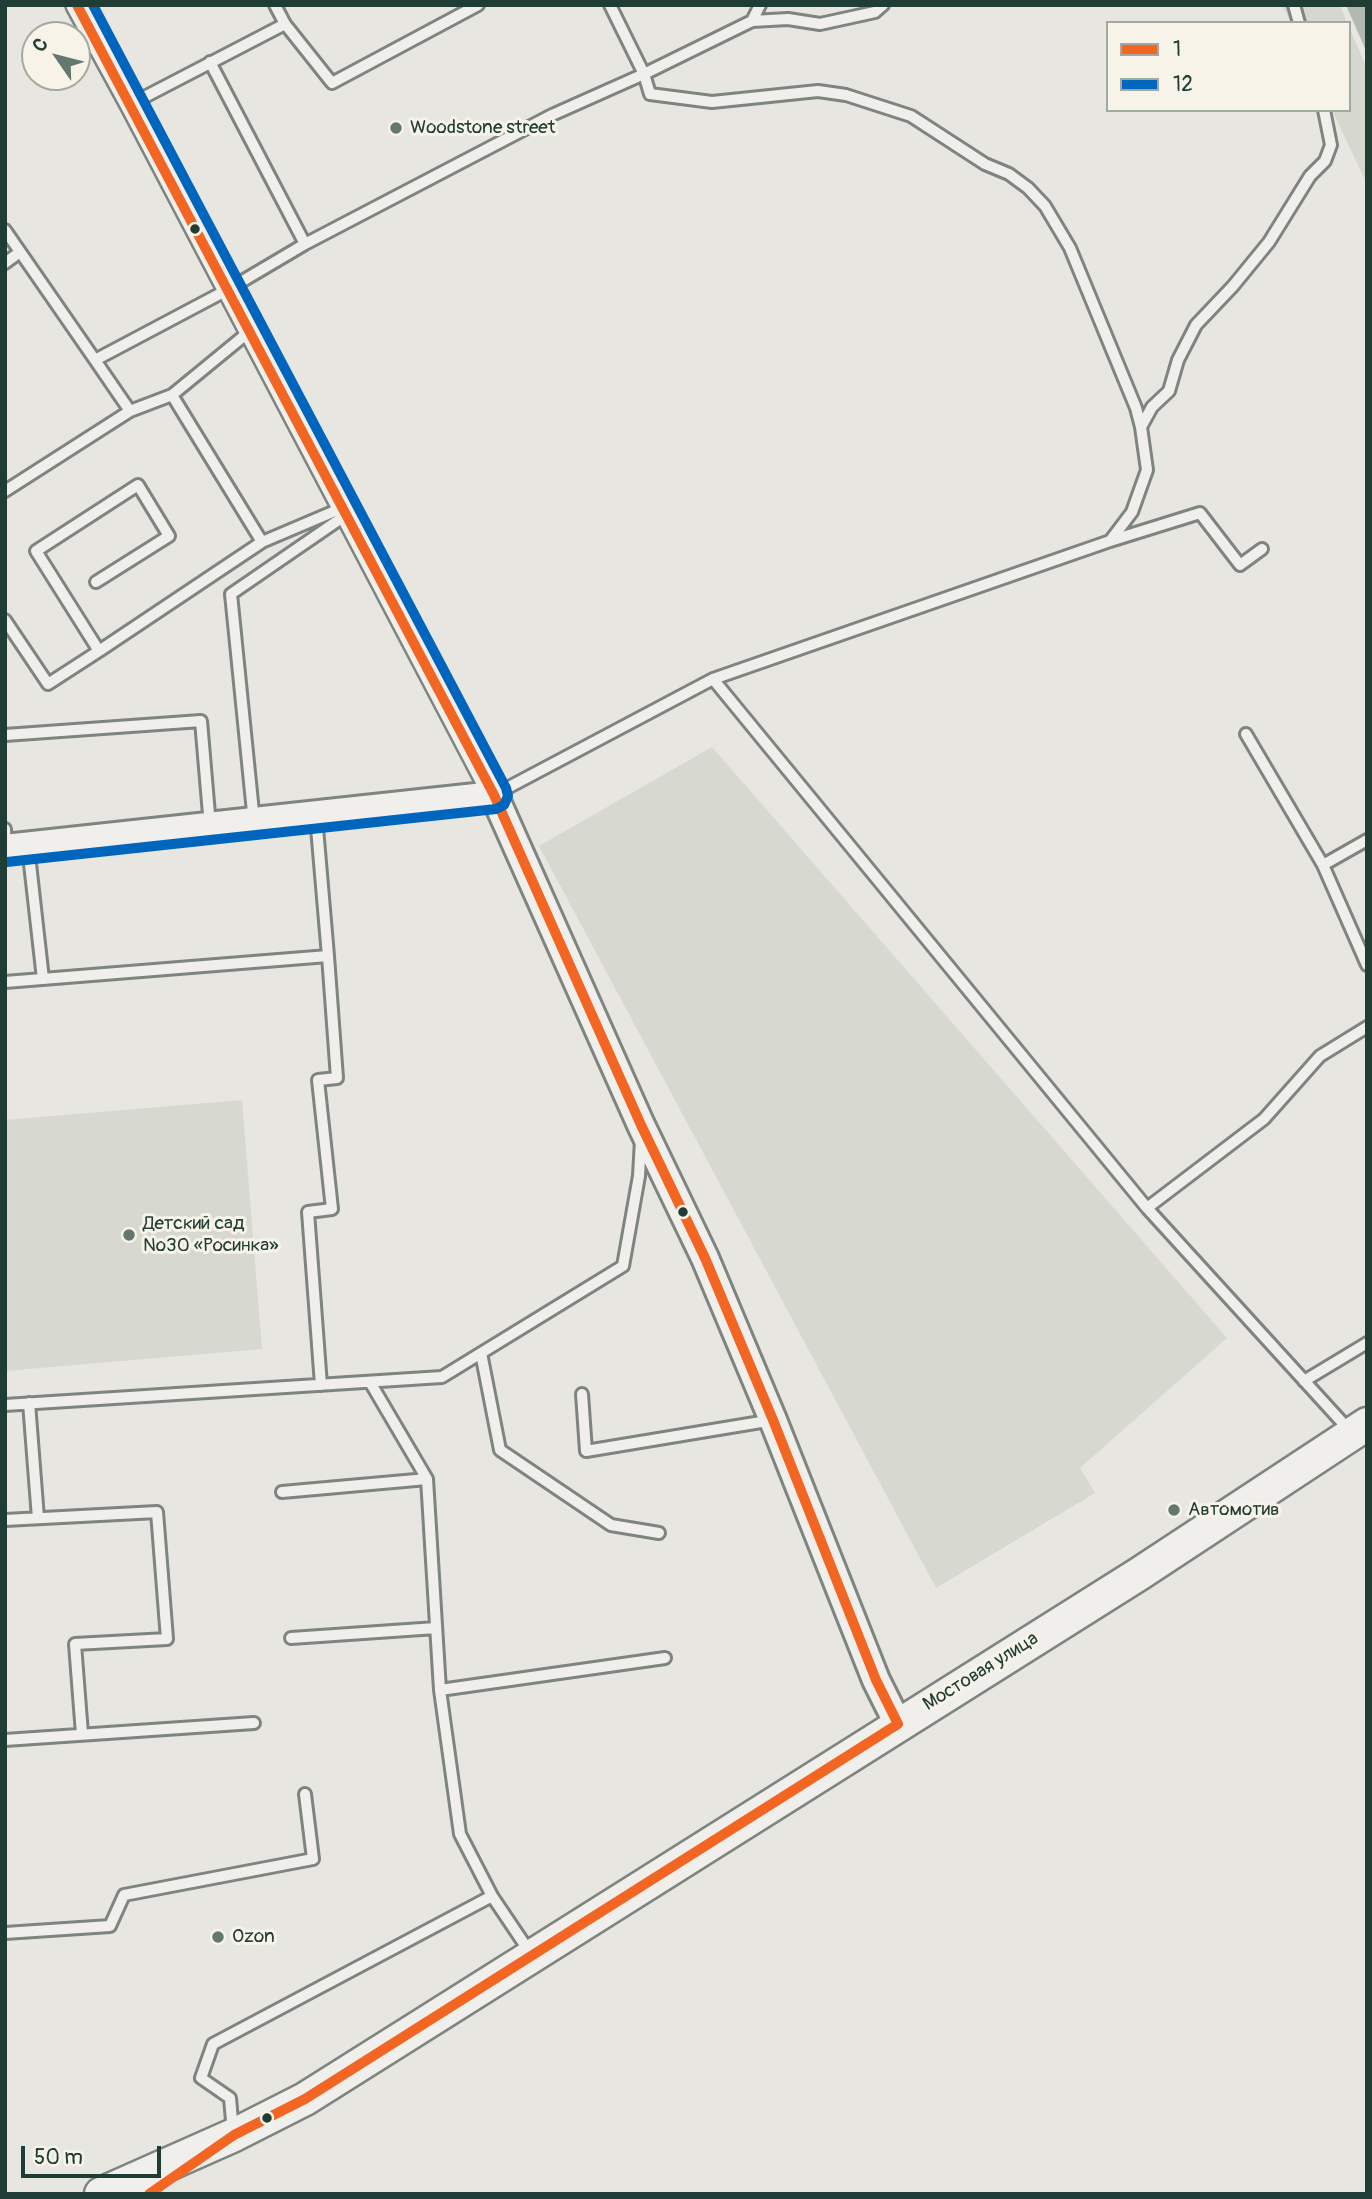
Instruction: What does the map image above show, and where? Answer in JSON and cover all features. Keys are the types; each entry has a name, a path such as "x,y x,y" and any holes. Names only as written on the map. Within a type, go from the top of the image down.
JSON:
{"main road":[{"name":"Мостовая улица","path":"233,2135 305,2099 1139,1574 1359,1428"},
{"path":"101,2194 233,2135"},
{"path":"149,2194 233,2135"}],"street":[{"path":"77,5 494,795 641,1125 705,1258 773,1420 876,1680 898,1724"},
{"path":"13,848 494,795"}],"lane":[{"path":"275,5 285,24 332,83 478,5"},
{"path":"610,5 644,74 650,94 712,102 818,91 846,95 911,116 985,163 1009,174 1028,188 1045,206 1070,248 1141,426 1147,470 1132,512 1110,541"},
{"path":"752,21 760,5"},
{"path":"95,360 229,289 305,244 552,116 752,21 788,19 820,24 876,12 883,5"},
{"path":"131,104 285,24"},
{"path":"210,62 305,244"},
{"path":"1141,426 1152,407 1169,391 1178,360 1196,326 1269,242 1310,176 1325,161 1331,145 1324,112"},
{"path":"5,230 130,411"},
{"path":"5,263 20,252"},
{"path":"5,491 130,411 172,395 250,331"},
{"path":"172,395 262,542"},
{"path":"96,582 169,536 138,485 36,551 99,651"},
{"path":"5,620 48,684 262,542 344,511"},
{"path":"254,822 231,594 344,511"},
{"path":"494,795 713,679 1110,541 1200,513 1240,565 1262,549"},
{"path":"713,679 1147,1208 1304,1381 1359,1428"},
{"path":"5,735 201,721 210,827"},
{"path":"1246,734 1323,865 1367,965"},
{"path":"316,815 337,1078 318,1080 332,1209 308,1212 321,1385"},
{"path":"5,829 13,848 43,979"},
{"path":"1323,865 1367,840"},
{"path":"5,982 328,956"},
{"path":"1147,1208 1264,1119 1320,1056 1367,1027"},
{"path":"5,1405 442,1377 623,1266 639,1176 641,1125"},
{"path":"1304,1381 1367,1343"},
{"path":"481,1353 500,1450 611,1525 659,1533"},
{"path":"370,1382 428,1479 440,1690 460,1834 492,1896 532,1956"},
{"path":"582,1394 586,1451 773,1420"},
{"path":"29,1403 38,1518"},
{"path":"282,1492 428,1479"},
{"path":"5,1520 157,1512 167,1639 75,1644 82,1734"},
{"path":"291,1638 436,1628"},
{"path":"440,1690 665,1658"},
{"path":"5,1740 254,1723"},
{"path":"5,1933 110,1926 124,1895 313,1859 305,1794"},
{"path":"233,2135 230,2098 201,2078 213,2045 492,1896"}],"shaded area":[{"path":"1282,5 1340,5 1346,21 1290,21"},
{"path":"1346,5 1367,5 1367,53"},
{"path":"1351,32 1367,68 1367,184 1333,112 1351,112"},
{"path":"712,747 1227,1338 1080,1468 1095,1493 936,1588 539,846"},
{"name":"Детский сад №30 «Росинка»","path":"242,1100 262,1349 5,1371 5,1120"}],"transit line":[{"name":"1","path":"77,5 494,795 641,1125 705,1258 773,1420 876,1680 898,1724 305,2099 234,2135 149,2194"},
{"name":"12","path":"7,862 496,809 504,805 508,796 93,5"}],"place":[{"name":"Woodstone street","path":"396,128"},
{"name":"Детский сад №30 «Росинка»","path":"129,1235"},
{"name":"Автомотив","path":"1174,1510"},
{"name":"Ozon","path":"218,1937"}]}
